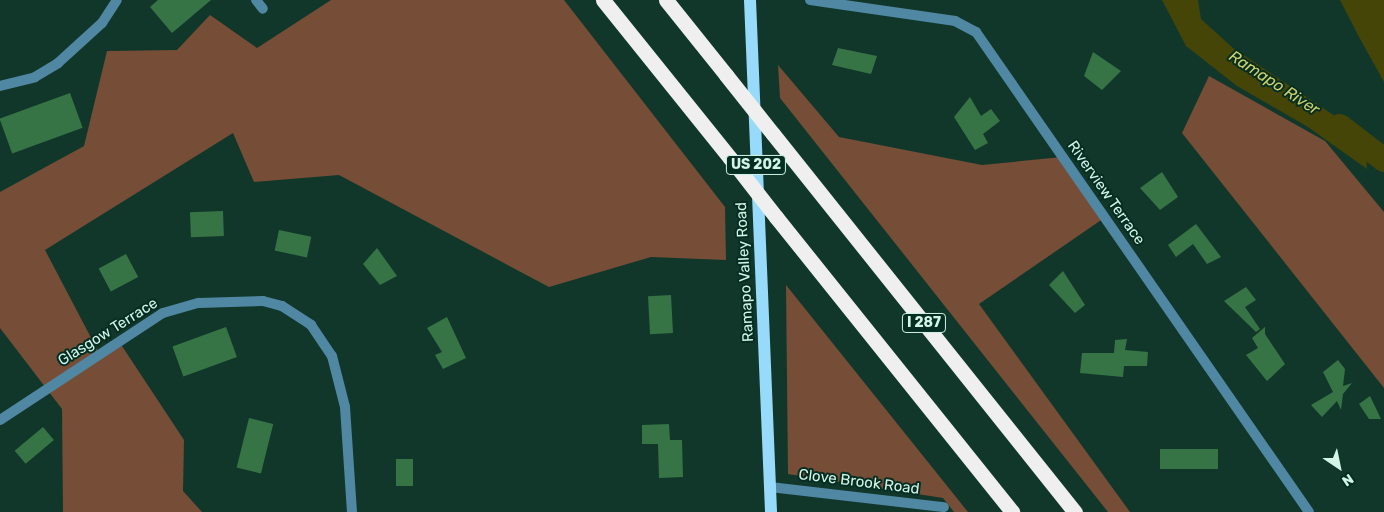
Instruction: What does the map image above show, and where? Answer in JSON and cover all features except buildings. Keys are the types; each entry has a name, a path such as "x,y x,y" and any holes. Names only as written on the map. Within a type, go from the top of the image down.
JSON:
{"highway":[{"path":"603,0 1012,512"},
{"name":"I 287","path":"666,0 1076,512"}],"main road":[{"name":"Ramapo Valley Road","path":"750,0 771,512"}],"street":[{"path":"0,86 36,77 58,63 96,29 117,0"},
{"name":"Riverview Terrace","path":"810,0 955,21 976,32 1308,512"},
{"name":"Glasgow Terrace","path":"0,420 163,313 199,302 263,300 282,306 311,325 332,356 345,406 352,512"},
{"name":"Clove Brook Road","path":"770,487 944,507"}],"shaded area":[{"path":"331,0 564,0 725,207 726,260 651,257 549,287 339,175 254,182 233,133 45,250 98,351 118,340 184,440 183,491 202,512 63,512 62,409 0,328 0,192 84,146 107,51 177,50 210,15 257,48"},
{"path":"778,65 839,137 982,165 1062,157 1107,216 979,304 1130,512 1108,512 780,98"},
{"path":"1209,76 1325,141 1384,212 1384,388 1182,133"},
{"path":"786,285 968,512 954,512 943,498 788,474"}],"water":[{"path":"1162,0 1198,0 1201,19 1233,48 1365,136 1367,169 1308,127 1237,86 1186,46"},
{"path":"1340,0 1384,0 1384,82 1359,37"}],"waterway":[{"name":"Ramapo River","path":"1340,126 1384,160"}]}
